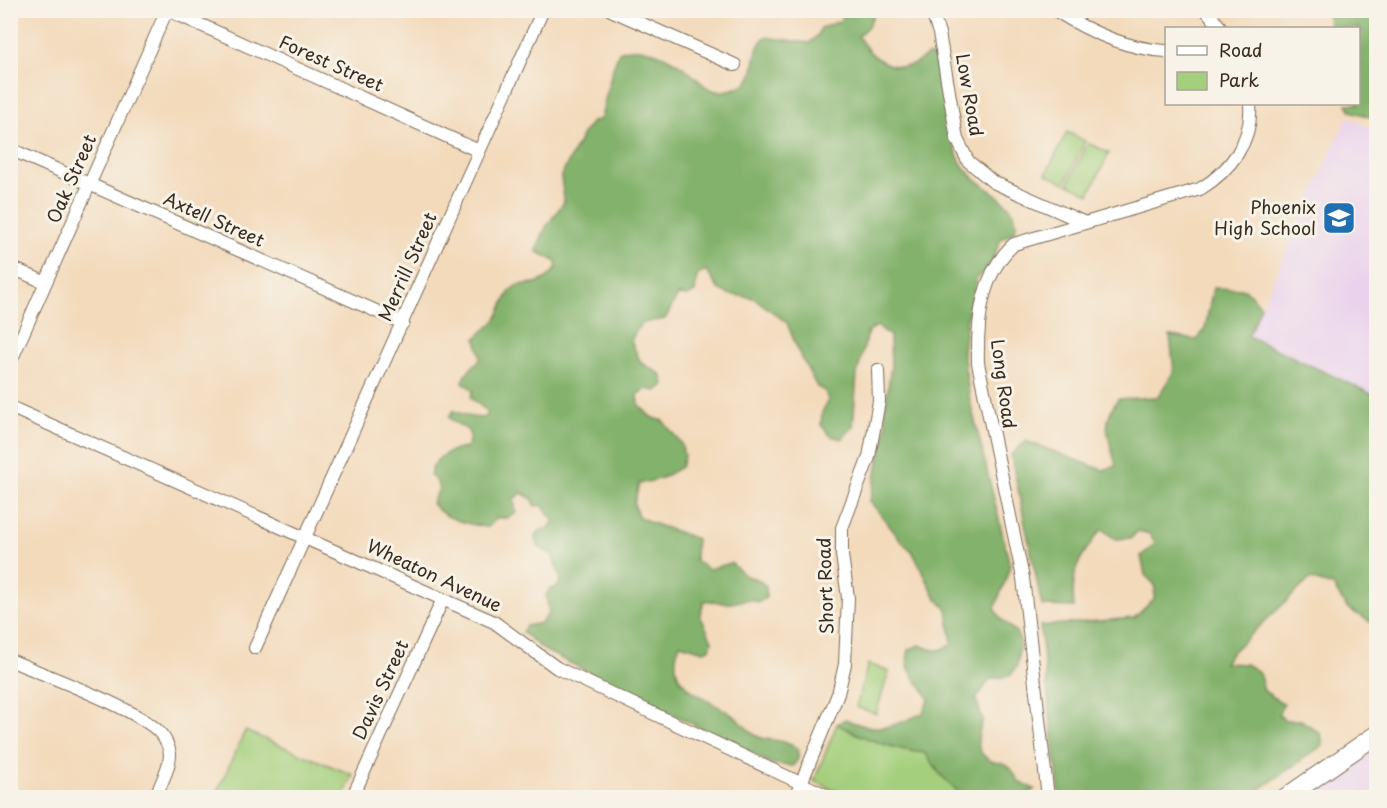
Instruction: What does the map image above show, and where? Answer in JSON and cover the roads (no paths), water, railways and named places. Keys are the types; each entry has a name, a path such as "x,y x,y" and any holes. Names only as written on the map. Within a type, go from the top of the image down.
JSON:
{"main road":[{"path":"1285,798 1377,735"}],"street":[{"name":"Forest Street","path":"167,10 479,150"},
{"name":"Oak Street","path":"10,363 44,282 167,10"},
{"name":"Merrill Street","path":"255,648 543,10"},
{"path":"611,10 735,65"},
{"name":"Low Road","path":"931,10 939,33 957,139 968,161 993,182 1083,222"},
{"path":"1055,10 1080,26 1128,46 1165,51"},
{"path":"1206,10 1220,27"},
{"name":"Long Road","path":"1048,798 1023,578 978,363 977,326 989,283 998,261 1014,244 1029,237 1200,189 1217,179 1231,166 1241,147 1251,116 1250,105"},
{"name":"Axtell Street","path":"10,149 403,323"},
{"path":"10,267 44,282"},
{"name":"Short Road","path":"795,798 838,694 845,664 848,598 842,555 842,528 869,457 879,401 878,370"},
{"name":"Wheaton Avenue","path":"10,406 494,622 542,658 578,679 832,798"},
{"name":"Davis Street","path":"352,798 443,599"},
{"path":"10,660 148,723 161,734 167,743 169,761 155,798"}],"place":[{"name":"Phoenix High School","path":"1339,218"}]}
